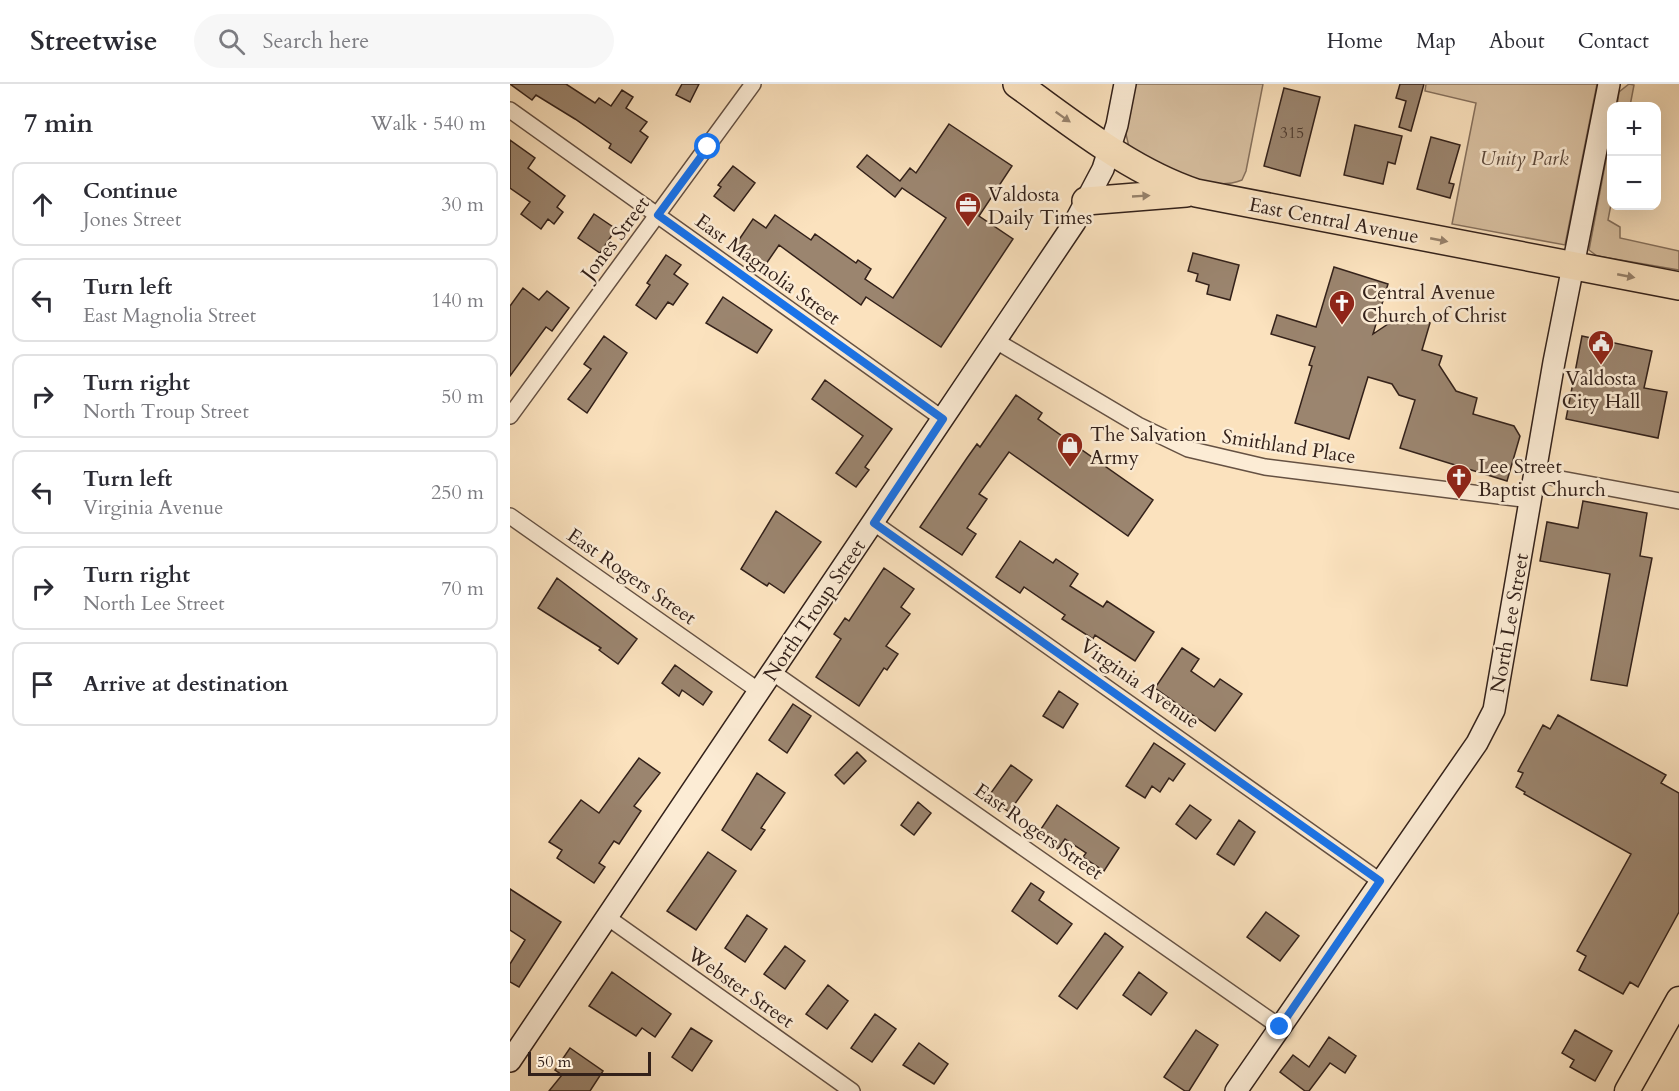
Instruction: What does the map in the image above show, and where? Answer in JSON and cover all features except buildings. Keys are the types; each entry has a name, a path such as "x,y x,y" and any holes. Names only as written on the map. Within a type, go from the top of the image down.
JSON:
{"highway":[{"name":"East Central Avenue","path":"1017,84 1110,148 1166,183 1196,193 1679,286"},
{"path":"1086,201 1196,193"}],"main road":[{"path":"1627,1091 1679,999"}],"street":[{"name":"Jones Street","path":"510,416 753,84"},
{"name":"North Troup Street","path":"510,1061 996,341 1086,201 1103,169 1110,148 1125,84"},
{"name":"North Lee Street","path":"1236,1091 1477,743 1494,710 1534,474 1609,84"},
{"name":"East Magnolia Street","path":"510,110 943,419"},
{"name":"Smithland Place","path":"996,341 1138,425 1188,448 1265,467 1530,500"},
{"path":"1534,474 1679,501"},
{"name":"East Rogers Street","path":"510,516 759,691"},
{"name":"Virginia Avenue","path":"874,523 1380,881"},
{"name":"East Rogers Street","path":"772,672 1280,1027"},
{"name":"Webster Street","path":"607,917 852,1091"}],"green space":[{"path":"1134,84 1263,84 1246,171 1242,180 1214,184 1199,181 1168,170 1129,147 1125,130"},
{"name":"Unity Park","path":"1426,84 1597,84 1565,245 1452,224 1476,103 1425,91"},
{"path":"1629,84 1634,85 1631,102 1618,102 1619,92"},
{"path":"1607,154 1607,210 1610,210 1608,220 1620,227 1620,238 1679,251 1679,270 1597,256 1589,250"}],"place":[{"name":"Valdosta Daily Times","path":"968,228"},
{"name":"Central Avenue Church of Christ","path":"1342,326"},
{"name":"Valdosta City Hall","path":"1601,366"},
{"name":"The Salvation Army","path":"1070,468"},
{"name":"Lee Street Baptist Church","path":"1459,500"}],"route":[{"path":"708,147 658,215 943,419 874,523 1013,619 1380,881 1280,1027"}]}
